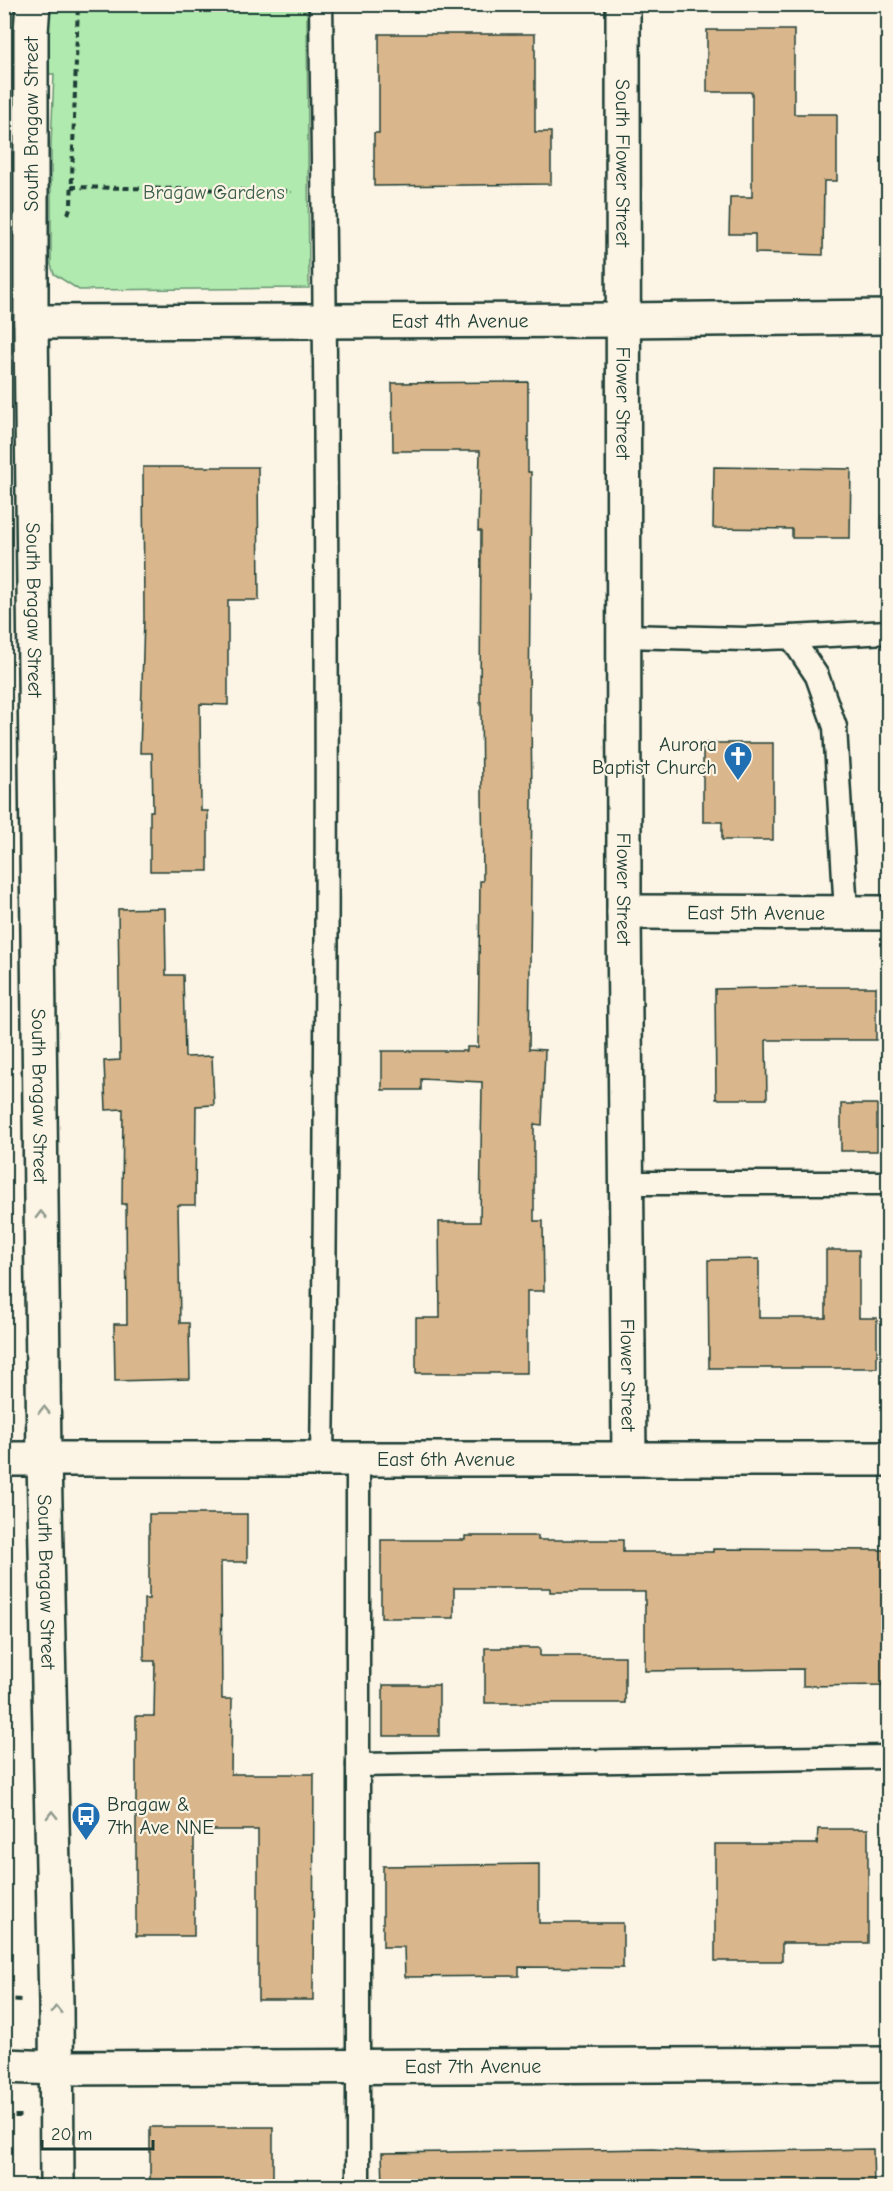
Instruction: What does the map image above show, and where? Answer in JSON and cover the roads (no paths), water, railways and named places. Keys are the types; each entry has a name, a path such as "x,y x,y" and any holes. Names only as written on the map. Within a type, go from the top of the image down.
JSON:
{"street":[{"name":"South Bragaw Street","path":"33,4 30,32 30,322 44,1459 57,2068 57,2187"},
{"name":"South Flower Street","path":"623,4 624,320"},
{"name":"East 4th Avenue","path":"30,322 888,317"},
{"name":"Flower Street","path":"624,320 624,912 629,1458"},
{"name":"East 5th Avenue","path":"624,912 888,913"},
{"name":"East 6th Avenue","path":"4,1459 888,1459"},
{"name":"East 7th Avenue","path":"4,2066 57,2068 888,2064"}],"lane":[{"path":"321,4 325,321 327,1130 322,1459"},
{"path":"623,636 746,639 888,632"},
{"path":"791,637 817,676 835,726 846,912"},
{"path":"627,1183 888,1183"},
{"path":"358,1458 358,2187"},
{"path":"358,1765 888,1757"}],"place":[{"name":"Aurora Baptist Church","path":"738,782"},
{"name":"Bragaw & 7th Ave NNE","path":"86,1842"}],"park label":[{"name":"Bragaw Gardens","path":"214,192"}]}
